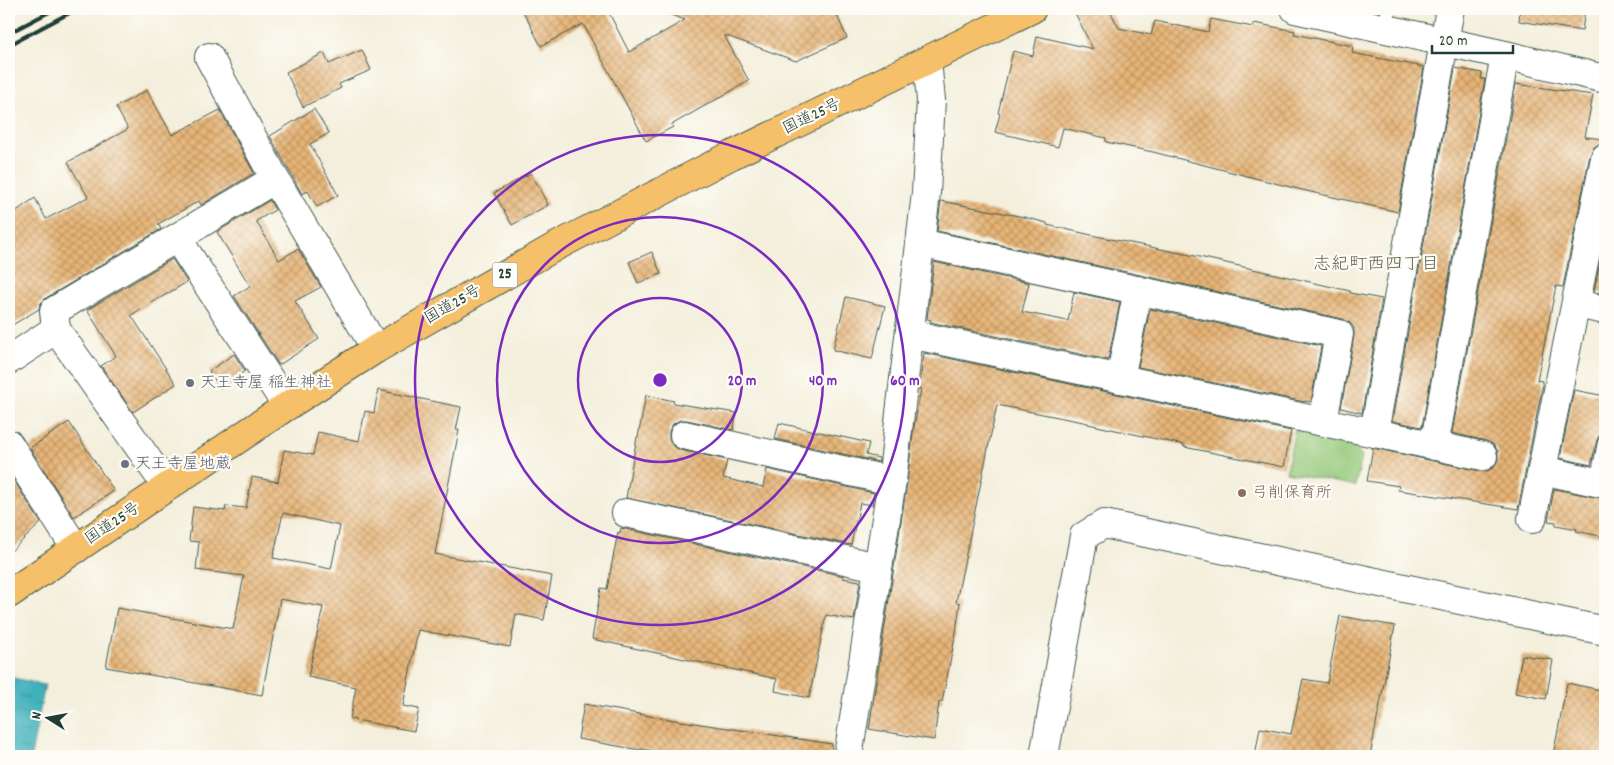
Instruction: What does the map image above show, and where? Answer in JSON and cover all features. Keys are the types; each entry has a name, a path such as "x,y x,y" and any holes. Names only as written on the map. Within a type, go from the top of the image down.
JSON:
{"highway":[{"name":"国道25号","path":"9,594 376,349 578,235 732,155 1032,9"}],"street":[{"path":"1295,9 1387,19 1444,42 1605,79"},
{"path":"1374,433 1450,9"},
{"path":"1434,446 1506,55"},
{"path":"209,57 275,179 376,349"},
{"path":"848,756 892,480 910,334 926,193 931,100 927,61"},
{"path":"1532,519 1605,158"},
{"path":"168,487 56,329 54,311 275,179"},
{"path":"177,238 288,406"},
{"path":"920,242 1339,334 1323,422"},
{"path":"1120,379 1138,290"},
{"path":"1576,304 1605,310"},
{"path":"9,360 56,329"},
{"path":"910,334 1483,456"},
{"path":"684,435 892,480"},
{"path":"9,444 76,549"},
{"path":"1542,470 1601,483"},
{"path":"626,513 878,567"},
{"path":"1044,756 1084,536 1104,524 1605,631"}],"lane":[{"path":"1601,483 1605,442"}],"green space":[{"path":"1295,429 1349,440 1362,457 1355,486 1286,472"}],"water":[{"path":"9,677 45,685 31,756 9,756"}],"building":[{"path":"522,9 612,9 608,11 629,52 685,20 661,11 661,9 834,9 847,38 796,61 724,35 749,81 646,141 583,24 541,46"},
{"path":"1073,9 1109,9 1119,28 1151,35 1155,21 1208,32 1211,19 1253,27 1254,23 1295,31 1294,34 1353,46 1352,53 1424,67 1398,212 1106,142 1106,138 1063,128 1058,147 995,132 1013,51 1033,56 1037,36 1093,49"},
{"path":"1520,9 1585,9 1582,31 1519,21"},
{"path":"362,50 371,70 339,84 341,88 303,107 286,72 324,53 329,64"},
{"path":"1455,68 1482,73 1481,79 1485,79 1422,427 1392,421"},
{"path":"1516,84 1593,95 1585,137 1605,139 1605,143 1600,143 1594,147 1590,155 1563,287 1556,286 1537,380 1542,381 1543,384 1518,509 1398,490 1399,486 1367,481 1373,448 1480,471 1488,471 1494,467 1498,460 1498,451 1493,444 1452,433"},
{"path":"147,90 172,135 220,110 254,173 201,205 199,201 158,224 161,229 46,298 40,304 39,309 9,327 9,216 35,198 46,219 88,197 68,162 128,129 116,107"},
{"path":"314,109 329,133 310,144 338,195 317,207 308,191 302,194 270,136"},
{"path":"531,173 548,205 512,225 494,193"},
{"path":"270,200 275,210 256,221 279,260 298,249 321,287 295,301 319,339 279,365 234,296 250,286 217,232"},
{"path":"941,201 1024,217 1047,223 1047,225 1195,256 1382,299 1362,413 1341,408 1354,336 1354,328 1343,319 937,231"},
{"path":"1605,236 1605,294 1594,292"},
{"path":"652,252 661,274 638,283 629,262"},
{"path":"172,259 187,282 131,315 176,384 133,412 101,366 116,356 87,310"},
{"path":"934,262 1029,283 1022,312 1068,321 1074,292 1120,302 1108,360 930,322 931,320 927,319"},
{"path":"846,297 885,306 872,359 833,350"},
{"path":"1150,309 1321,346 1311,402 1138,367"},
{"path":"924,353 1291,431 1284,467 1184,447 1184,445 1088,423 997,405 956,602 960,603 956,632 942,702 939,702 934,740 869,729 921,389 919,389"},
{"path":"234,354 245,371 220,388 209,371"},
{"path":"378,390 461,407 456,430 459,430 435,554 552,576 544,620 516,614 510,647 418,630 403,706 419,709 414,731 350,719 356,687 308,677 323,607 280,599 262,695 106,667 117,608 233,629 244,576 196,570 199,542 189,541 193,507 225,511 226,506 246,508 252,477 278,482 284,450 313,455 318,432 359,441 365,411 374,413","holes":["283,513 340,526 331,569 273,558"]},
{"path":"1574,390 1605,396 1605,433 1599,436 1597,440 1591,465 1560,458"},
{"path":"646,395 674,401 673,403 737,413 733,430 680,420 673,424 669,431 669,440 673,446 680,450 727,460 723,478 763,487 767,469 874,493 872,505 860,503 851,545 626,498"},
{"path":"69,422 114,491 74,517 30,448"},
{"path":"779,423 869,443 866,455 879,458 879,462 775,439"},
{"path":"9,473 41,523 9,553"},
{"path":"1554,489 1605,499 1605,537 1576,531 1577,529 1556,525 1556,522 1548,521"},
{"path":"621,528 860,581 854,620 826,615 809,698 775,691 777,679 592,639 601,588 607,589 618,532 620,533"},
{"path":"1340,616 1395,626 1370,756 1255,756 1260,728 1291,734 1303,679 1327,683"},
{"path":"1522,655 1553,660 1546,699 1515,693"},
{"path":"1567,683 1605,691 1605,756 1553,756"},
{"path":"584,704 655,717 832,744 832,756 688,756 578,739"}],"railway":[{"path":"9,33 55,9"},
{"path":"9,45 77,9"}],"place":[{"name":"天王寺屋 稲生神社","path":"190,383"},
{"name":"天王寺屋地蔵","path":"125,464"},
{"name":"弓削保育所","path":"1242,493"}],"district":[{"name":"志紀町西四丁目","path":"1376,265"}]}
